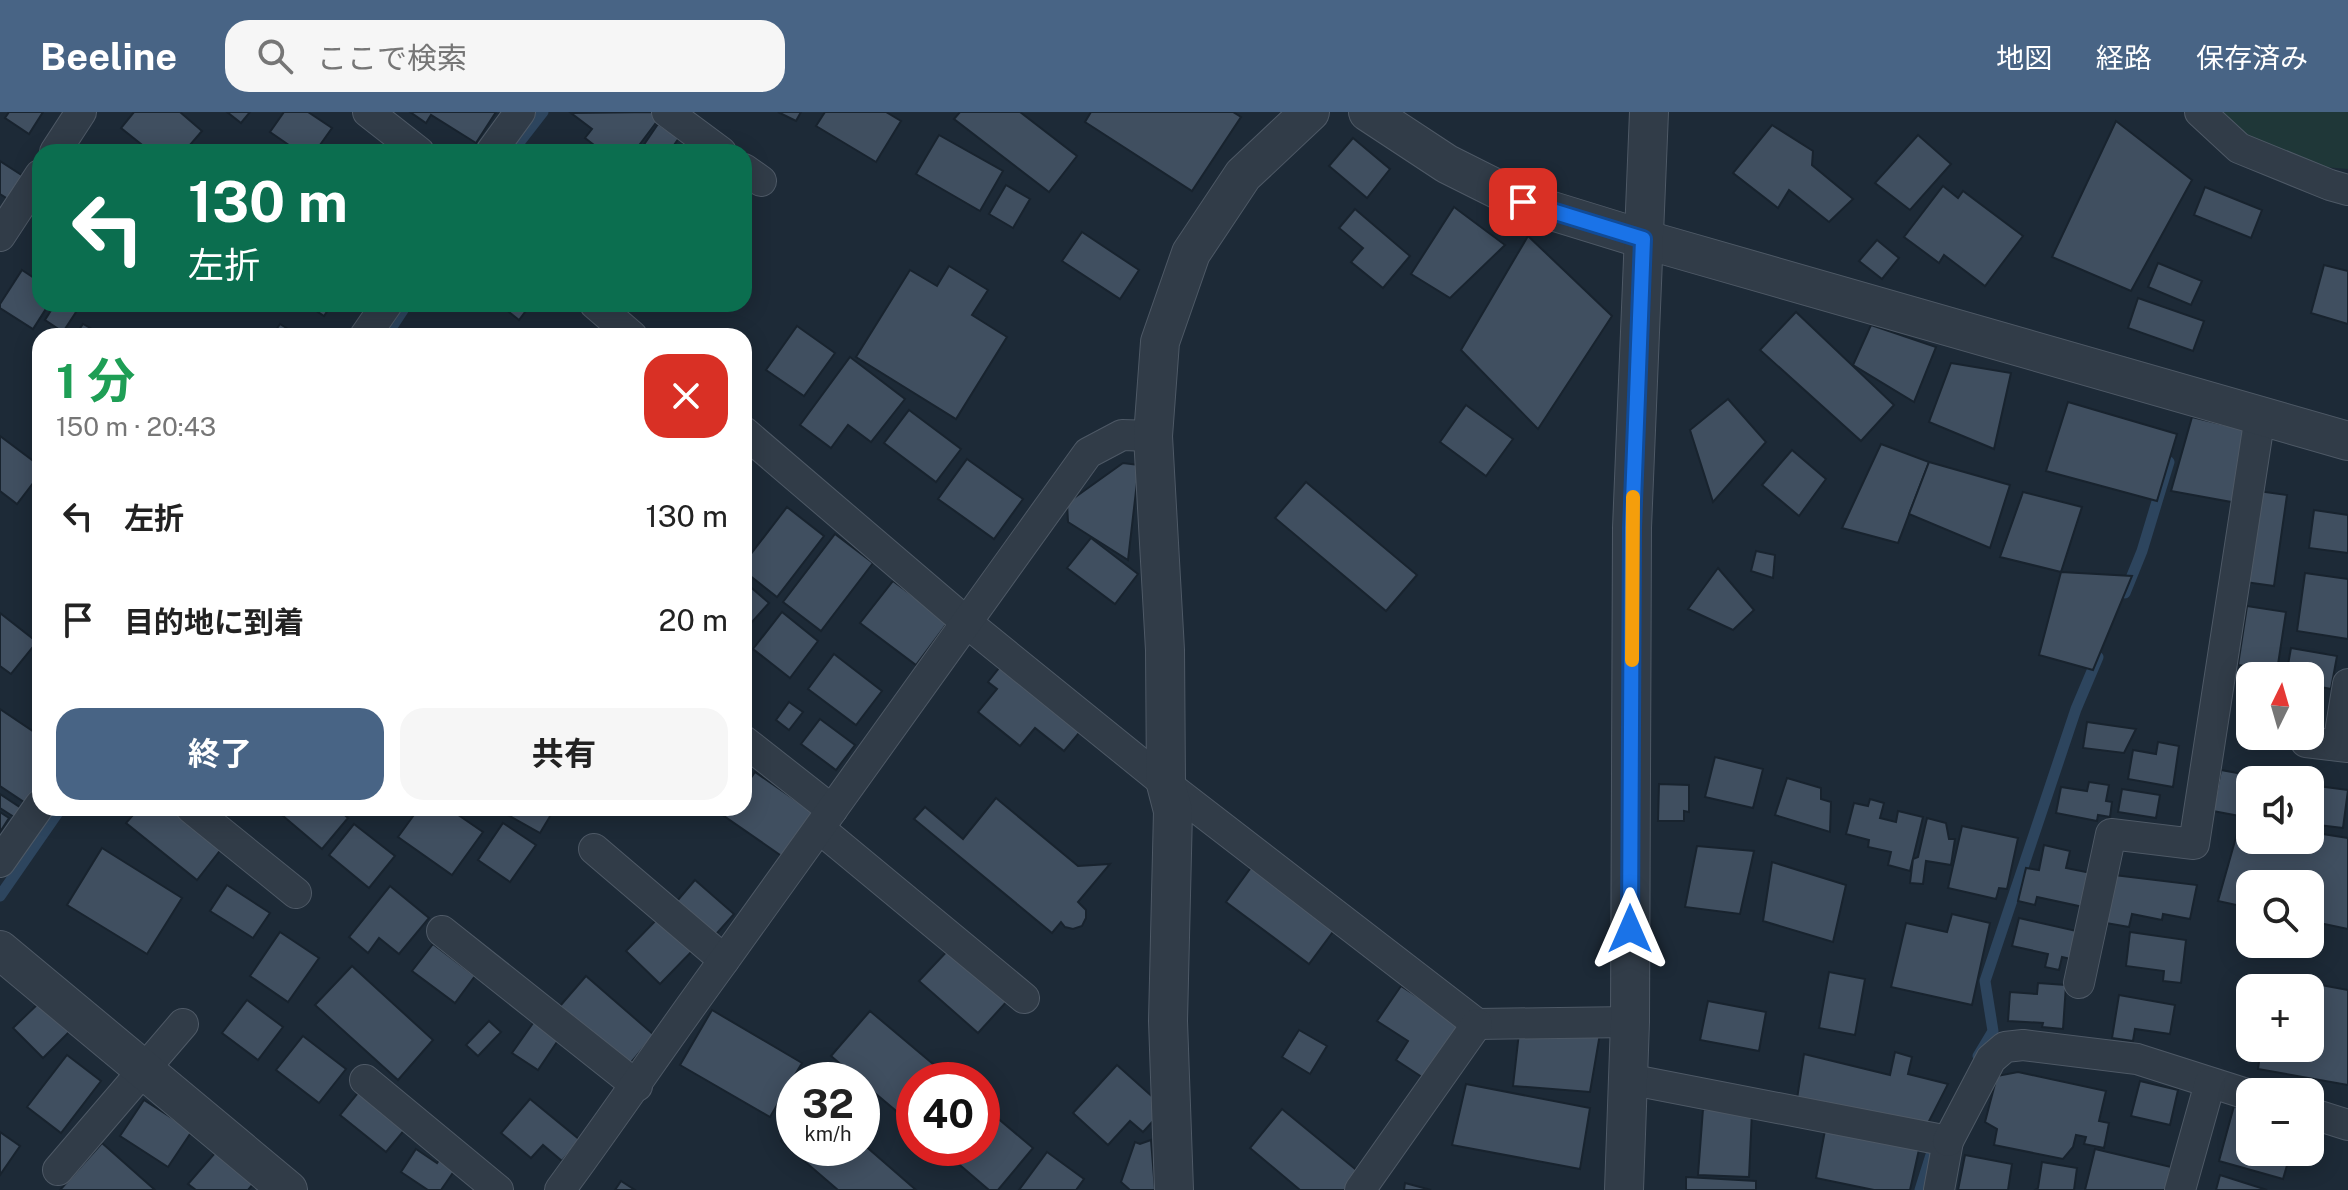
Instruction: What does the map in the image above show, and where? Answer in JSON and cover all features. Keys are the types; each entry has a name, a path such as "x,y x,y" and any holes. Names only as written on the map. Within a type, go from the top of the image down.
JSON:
{"street":[{"path":"60,144 81,112"},
{"path":"368,112 409,144"},
{"path":"497,144 520,112"},
{"path":"667,112 710,144"},
{"path":"1174,1190 1168,1021 1173,811 1166,784 1165,650 1153,436 1160,342 1191,253 1243,175 1310,112"},
{"path":"1368,112 1447,164 1523,202 2348,441"},
{"path":"1624,1190 1630,1022 1632,528 1649,112"},
{"path":"2200,112 2239,148 2348,190"},
{"path":"0,236 32,187"},
{"path":"604,312 623,328"},
{"path":"2079,983 2111,834 2194,844 2260,416"},
{"path":"560,1190 1088,453 1122,435 1153,436"},
{"path":"752,439 966,622 1166,784 1477,1024 1630,1022"},
{"path":"2343,746 2348,684"},
{"path":"752,749 1024,998"},
{"path":"0,862 32,816"},
{"path":"201,816 296,893"},
{"path":"594,849 724,960"},
{"path":"442,931 637,1086"},
{"path":"0,950 280,1188"},
{"path":"58,1170 183,1024"},
{"path":"1360,1190 1477,1024"},
{"path":"1939,1190 1939,1139 1991,1059 2005,1047 2023,1045 2137,1059 2236,1091"},
{"path":"1628,1079 1939,1139"},
{"path":"365,1080 498,1190"},
{"path":"2180,1190 2210,1083"},
{"path":"2324,1117 2348,1125"}],"green space":[{"path":"2218,112 2348,112 2348,169 2277,163"}],"building":[{"path":"9,112 43,112 29,134 5,118"},
{"path":"134,112 180,112 202,131 191,144 141,144 121,128"},
{"path":"227,112 250,112 241,123"},
{"path":"284,112 308,112 332,128 321,144 287,144 270,132"},
{"path":"410,112 496,112 476,143 431,115 426,123"},
{"path":"656,112 661,116 640,144 593,144 585,138 592,129 571,113"},
{"path":"778,112 801,112 796,121"},
{"path":"825,112 886,112 901,121 876,162 816,126"},
{"path":"960,112 1020,112 1077,156 1049,192 954,119"},
{"path":"1091,112 1233,112 1241,117 1192,191 1085,122"},
{"path":"2116,121 2192,180 2131,291 2052,257"},
{"path":"658,124 679,138 675,144 644,144"},
{"path":"1772,125 1813,151 1812,165 1853,199 1829,222 1789,190 1778,208 1733,173"},
{"path":"939,135 1003,171 980,211 916,174"},
{"path":"1918,135 1951,164 1910,210 1875,183"},
{"path":"1353,138 1390,169 1367,198 1329,166"},
{"path":"0,161 23,176 8,199 0,194"},
{"path":"1006,185 1030,199 1013,228 989,214"},
{"path":"1943,186 1958,198 1963,191 2023,236 1985,286 1944,255 1939,263 1904,237"},
{"path":"2205,187 2262,210 2251,238 2194,215"},
{"path":"1454,207 1505,245 1450,298 1411,274"},
{"path":"1355,209 1410,256 1383,288 1351,262 1363,248 1339,228"},
{"path":"1082,232 1139,270 1120,299 1062,261"},
{"path":"1528,236 1612,316 1538,429 1461,350"},
{"path":"1877,240 1899,258 1882,279 1859,261"},
{"path":"2158,263 2202,281 2191,305 2148,287"},
{"path":"2324,265 2348,271 2348,324 2311,313"},
{"path":"949,266 988,290 972,315 1007,337 956,419 856,357 910,270 937,286"},
{"path":"22,270 32,277 32,312 44,312 32,328 0,308"},
{"path":"2138,298 2204,321 2193,351 2128,328"},
{"path":"50,312 76,312 66,328 57,328 45,320"},
{"path":"509,312 525,312 519,320"},
{"path":"1796,312 1894,405 1861,441 1760,350"},
{"path":"1871,325 1936,347 1914,402 1853,365"},
{"path":"797,326 835,353 804,396 766,370"},
{"path":"850,357 905,399 871,442 848,425 831,448 800,425"},
{"path":"1951,363 2011,373 1994,449 1929,422"},
{"path":"1728,399 1766,442 1713,502 1690,430"},
{"path":"2068,402 2177,434 2157,501 2046,471"},
{"path":"1466,405 1513,439 1486,476 1440,442"},
{"path":"909,410 961,449 936,482 884,443"},
{"path":"2192,417 2246,430 2237,503 2171,491"},
{"path":"0,436 32,460 32,484 17,504 0,491"},
{"path":"1881,444 1929,462 1898,543 1842,528"},
{"path":"1792,450 1826,479 1799,516 1762,485"},
{"path":"967,459 1023,499 994,539 938,499"},
{"path":"1929,462 2010,485 1990,548 1909,514"},
{"path":"1123,463 1139,465 1128,560 1068,522 1067,503"},
{"path":"1306,482 1417,575 1386,611 1275,518"},
{"path":"2258,491 2287,495 2274,586 2245,582"},
{"path":"2023,492 2082,507 2061,572 2000,557"},
{"path":"787,507 824,536 777,597 752,577 752,553"},
{"path":"2314,510 2348,515 2348,553 2309,548"},
{"path":"835,534 873,563 821,631 783,602"},
{"path":"1091,538 1138,574 1115,604 1067,568"},
{"path":"1756,551 1775,555 1773,578 1751,571"},
{"path":"1718,568 1754,610 1733,630 1688,609"},
{"path":"2061,572 2132,576 2093,670 2039,655"},
{"path":"2305,573 2348,579 2348,639 2297,631"},
{"path":"893,581 948,622 916,665 860,623"},
{"path":"752,588 769,603 752,622"},
{"path":"2247,606 2286,612 2278,662 2238,662"},
{"path":"782,612 818,641 790,678 753,649"},
{"path":"0,613 32,638 32,648 11,674 0,666"},
{"path":"2291,648 2337,656 2331,689 2324,688 2324,662 2288,662"},
{"path":"834,654 882,691 856,725 808,689"},
{"path":"1003,663 1084,727 1064,751 1035,728 1020,746 978,712 997,689 988,682"},
{"path":"789,702 803,712 789,730 776,720"},
{"path":"0,709 32,731 32,796 27,804 0,786"},
{"path":"820,719 855,745 836,770 801,744"},
{"path":"2087,722 2136,729 2124,753 2083,748"},
{"path":"2158,742 2179,746 2173,787 2128,779 2133,750 2156,754"},
{"path":"1715,757 1763,769 1753,808 1705,797"},
{"path":"2221,770 2236,773 2236,815 2213,811"},
{"path":"755,772 814,813 783,857 724,816 752,816 752,776"},
{"path":"1787,778 1821,788 1821,799 1831,802 1830,832 1775,815"},
{"path":"2089,782 2109,785 2106,801 2112,802 2110,817 2098,815 2097,821 2056,813 2061,787 2087,791"},
{"path":"1659,784 1689,785 1689,812 1684,811 1684,821 1658,821"},
{"path":"2324,787 2348,790 2343,828 2324,826"},
{"path":"2122,789 2160,795 2156,818 2118,812"},
{"path":"0,794 21,808 14,817 0,808"},
{"path":"996,798 1078,866 1110,864 1078,902 1086,910 1082,926 1073,929 1061,922 1052,933 914,819 925,807 963,839"},
{"path":"1870,799 1884,803 1880,818 1896,822 1898,811 1923,817 1910,871 1888,865 1891,852 1868,847 1869,840 1846,834 1854,803 1868,806"},
{"path":"0,812 9,818 0,832"},
{"path":"132,816 182,816 222,848 197,880 126,823"},
{"path":"283,816 346,816 348,818 322,849"},
{"path":"413,816 460,816 483,832 452,875 398,837"},
{"path":"510,816 550,816 540,833"},
{"path":"1927,818 1946,823 1949,839 1955,839 1951,865 1926,861 1923,884 1910,883 1913,859 1918,857"},
{"path":"503,823 536,845 510,882 478,860"},
{"path":"354,824 395,856 369,888 329,855"},
{"path":"1962,826 2018,838 2007,889 1999,888 1996,899 1948,888"},
{"path":"2324,834 2348,838 2348,929 2324,924 2324,870 2236,870 2236,905 2218,901 2236,837 2236,854 2324,854"},
{"path":"2044,845 2070,851 2066,868 2096,874 2088,908 2037,897 2035,905 2018,901 2026,868 2039,870"},
{"path":"1697,846 1754,851 1740,914 1685,907"},
{"path":"102,848 182,898 147,954 67,905"},
{"path":"1255,862 1338,925 1309,964 1226,902"},
{"path":"1772,862 1846,885 1833,942 1763,921"},
{"path":"2114,875 2197,885 2190,919 2163,914 2162,920 2132,914 2129,927 2106,923"},
{"path":"695,880 734,914 710,941 671,908"},
{"path":"227,885 270,913 253,938 210,911"},
{"path":"390,886 429,918 399,954 379,938 368,953 349,937"},
{"path":"665,911 699,944 660,984 626,951"},
{"path":"1952,914 1990,923 1972,1005 1891,987 1906,923 1947,932"},
{"path":"2019,918 2081,932 2075,960 2062,957 2059,970 2045,967 2048,954 2012,946"},
{"path":"280,932 319,958 288,1002 250,976"},
{"path":"2130,932 2186,940 2181,983 2163,981 2164,971 2126,966"},
{"path":"433,944 475,976 455,1003 412,971"},
{"path":"951,947 1009,999 978,1033 919,981"},
{"path":"352,966 433,1040 398,1080 315,1005"},
{"path":"1829,972 1865,979 1855,1035 1819,1028"},
{"path":"586,976 654,1035 629,1065 560,1006"},
{"path":"2038,983 2066,985 2063,1029 2042,1027 2043,1023 2008,1021 2010,992 2037,994"},
{"path":"1401,986 1464,1027 1428,1081 1396,1060 1408,1041 1377,1021"},
{"path":"2324,986 2348,990 2348,1085 2324,1081 2324,1078 2258,1069 2259,1062 2324,1062"},
{"path":"2119,995 2175,1005 2170,1034 2135,1029 2133,1041 2112,1038"},
{"path":"44,998 73,1028 43,1058 13,1028"},
{"path":"247,1000 283,1027 258,1060 222,1033"},
{"path":"1708,1001 1766,1012 1759,1051 1700,1040"},
{"path":"712,1010 800,1062 776,1062 776,1107 770,1117 680,1065"},
{"path":"870,1011 931,1062 896,1062 896,1111 880,1097 880,1062 838,1062 831,1056"},
{"path":"538,1016 563,1033 538,1070 512,1053"},
{"path":"489,1021 501,1032 478,1056 466,1045"},
{"path":"1602,1022 1590,1092 1513,1086 1520,1024"},
{"path":"1299,1030 1327,1046 1310,1074 1282,1057"},
{"path":"303,1036 346,1069 319,1103 276,1070"},
{"path":"1895,1052 1912,1057 1908,1074 1948,1084 1925,1129 1796,1105 1804,1054 1890,1075"},
{"path":"67,1055 101,1081 61,1133 27,1107"},
{"path":"1117,1065 1165,1108 1143,1132 1130,1121 1108,1145 1073,1113"},
{"path":"2018,1072 2106,1091 2099,1121 2109,1123 2104,1148 2084,1144 2086,1137 2076,1135 2073,1147 2063,1159 1994,1145 1997,1129 1985,1122 1997,1076"},
{"path":"2140,1081 2178,1090 2170,1125 2131,1116"},
{"path":"365,1084 411,1122 386,1152 340,1115"},
{"path":"1466,1084 1590,1108 1580,1169 1452,1145"},
{"path":"530,1099 580,1140 562,1161 543,1145 531,1158 501,1133"},
{"path":"144,1100 192,1131 168,1167 120,1136"},
{"path":"2234,1106 2236,1106 2236,1166 2219,1161"},
{"path":"1282,1109 1360,1173 1345,1190 1300,1190 1250,1148"},
{"path":"1703,1109 1752,1112 1749,1177 1698,1175"},
{"path":"1000,1120 1033,1148 998,1190 989,1190 961,1166 1000,1166"},
{"path":"1826,1125 1920,1145 1910,1190 1874,1190 1816,1178"},
{"path":"0,1132 20,1146 0,1175"},
{"path":"1151,1140 1155,1190 1130,1190 1121,1182 1135,1142 1140,1144"},
{"path":"102,1143 155,1190 60,1190"},
{"path":"221,1146 259,1177 248,1190 196,1190 188,1184"},
{"path":"416,1149 437,1163 445,1151 461,1161 441,1190 428,1190 401,1172"},
{"path":"2095,1149 2171,1167 2166,1190 2085,1190"},
{"path":"1047,1152 1084,1179 1076,1190 1019,1190"},
{"path":"1965,1155 2012,1164 2008,1190 1958,1190"},
{"path":"880,1159 916,1190 838,1190 810,1166 880,1166"},
{"path":"2042,1162 2077,1168 2074,1190 2035,1190 2038,1188"},
{"path":"2237,1166 2287,1166 2283,1179"},
{"path":"2220,1175 2267,1190 2216,1190"},
{"path":"1686,1177 1756,1181 1756,1190 1686,1190"},
{"path":"621,1181 635,1190 615,1190"},
{"path":"1405,1183 1431,1190 1404,1190"}],"waterway":[{"path":"518,144 543,112"},
{"path":"391,328 402,312"},
{"path":"2125,593 2142,551 2169,462"},
{"path":"1978,1056 1993,1031 1985,981 2076,709 2098,657"},
{"path":"0,896 55,816"},
{"path":"1920,1190 1936,1139"}],"slow traffic":[{"path":"1632,660 1633,497"}],"route":[{"path":"1523,202 1643,239 1632,528 1630,929"}]}
